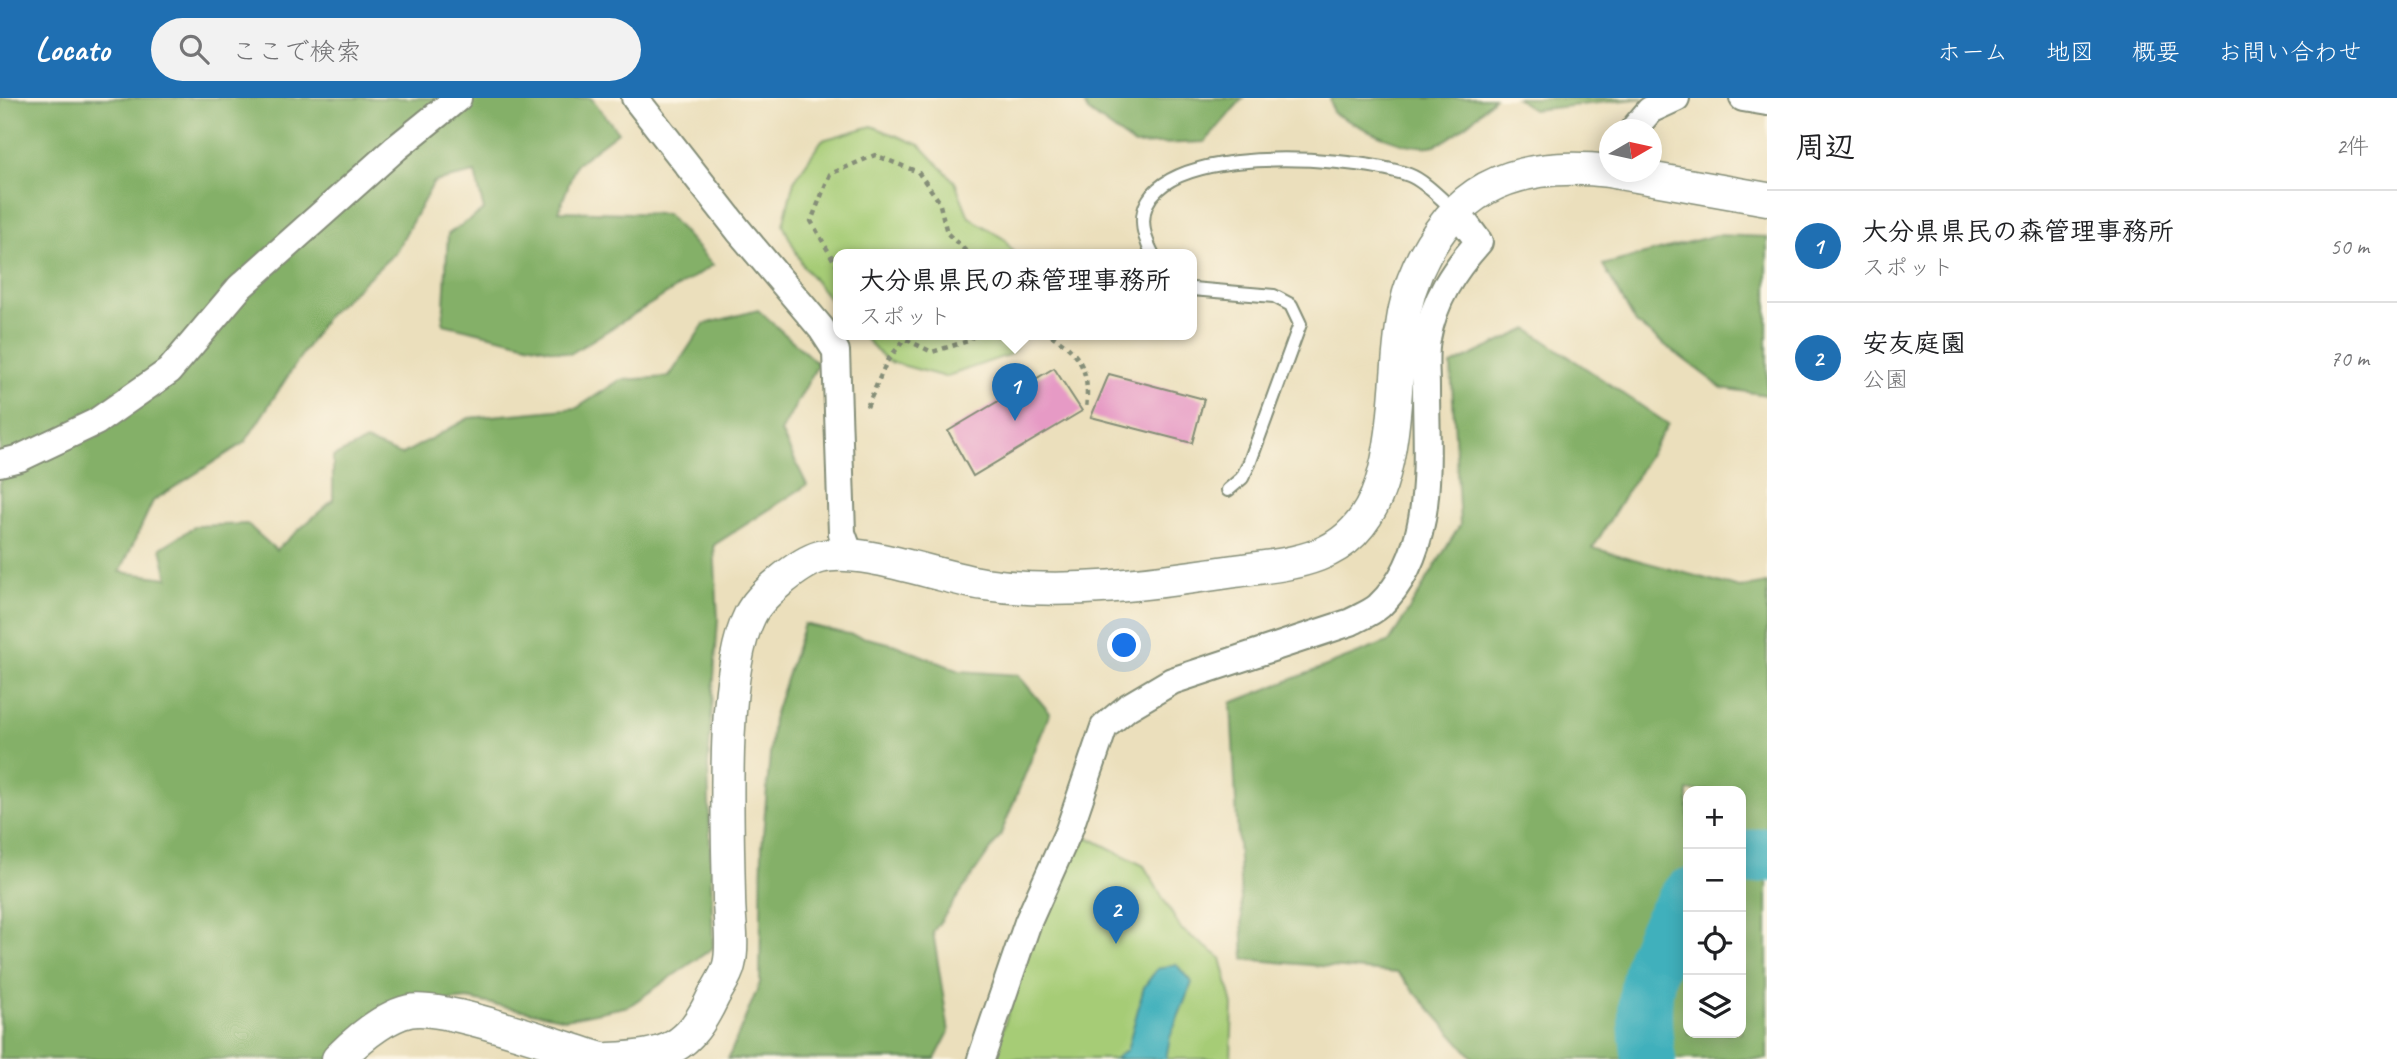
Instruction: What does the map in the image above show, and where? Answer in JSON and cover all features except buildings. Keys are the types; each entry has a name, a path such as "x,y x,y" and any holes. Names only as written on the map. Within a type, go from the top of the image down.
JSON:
{"street":[{"path":"0,463 20,458 96,422 169,371 240,287 396,148 458,98"},
{"path":"635,98 739,231 821,328 836,351 842,533 850,555"},
{"path":"1642,119 1650,110 1676,98"},
{"path":"1743,98 1767,102"},
{"path":"609,1059 654,1057 698,1030 729,965 729,758 734,669 751,614 787,575 819,557 850,555 953,579 1014,587 1140,583 1272,565 1319,555 1348,538 1368,517 1383,482 1409,291 1425,252 1456,211 1474,194 1503,180 1573,167 1599,170"},
{"path":"1662,180 1767,199"},
{"path":"981,1059 1027,922 1069,830 1104,727 1129,707 1172,681 1351,622 1377,608 1394,588 1413,550 1426,493 1426,341 1435,307 1449,277 1479,242 1456,211"},
{"path":"338,1059 387,1019 411,1010 443,1012 602,1059"}],"lane":[{"path":"1150,249 1143,236 1142,213 1156,188 1178,174 1213,165 1317,158 1372,167 1411,176 1456,211"},
{"path":"1197,289 1274,296 1291,305 1300,324 1249,464 1242,478 1228,489"}],"path":[{"path":"833,259 811,221 830,174 875,155 918,172 939,201 947,233 964,249"},
{"path":"887,361 901,340"},
{"path":"909,340 932,352 969,340"},
{"path":"1059,340 1072,348 1082,365 1088,391 1086,409"}],"green space":[{"path":"0,98 591,98 618,132 576,164 559,211 667,214 713,265 570,354 443,324 448,234 484,210 475,173 434,182 395,253 327,316 245,442 153,501 120,572 168,578 161,548 196,526 247,524 276,550 333,500 333,457 366,441 401,455 469,418 577,408 620,380 669,377 704,324 758,310 818,364 781,432 807,485 714,545 718,619 708,765 713,948 629,1006 566,1019 468,999 400,1006 348,1059 0,1059"},
{"path":"1081,98 1243,98 1205,142 1135,145 1088,111"},
{"path":"1330,98 1494,98 1447,139 1430,146 1419,146 1380,136 1333,113"},
{"path":"1516,98 1645,98 1533,110"},
{"path":"872,126 920,145 955,182 969,217 1004,239 1011,249 833,249 833,303 803,266 783,225 794,181 822,140"},
{"path":"1716,235 1767,237 1767,395 1722,388 1636,323 1603,265"},
{"path":"1528,329 1668,424 1593,548 1740,588 1767,583 1767,1059 1474,1059 1398,973 1244,959 1231,703 1390,641 1460,525 1451,365"},
{"path":"867,340 1021,340 1011,354 945,377 887,361"},
{"path":"804,624 893,644 960,671 1018,675 1050,713 1000,836 933,932 949,1032 935,1059 728,1059 760,983 762,847 773,719"},
{"path":"1076,831 1144,866 1181,929 1221,958 1233,1005 1231,1059 993,1059 1042,909"}],"water":[{"path":"1176,964 1192,983 1170,1037 1166,1059 1114,1059 1127,1050 1144,987 1157,969"}],"waterway":[{"path":"1746,858 1767,854"},
{"path":"1649,1059 1645,1013 1650,973 1664,934 1683,903"}],"place":[{"name":"大分県県民の森管理事務所","path":"1015,421"},
{"name":"安友庭園","path":"1116,944"}]}
